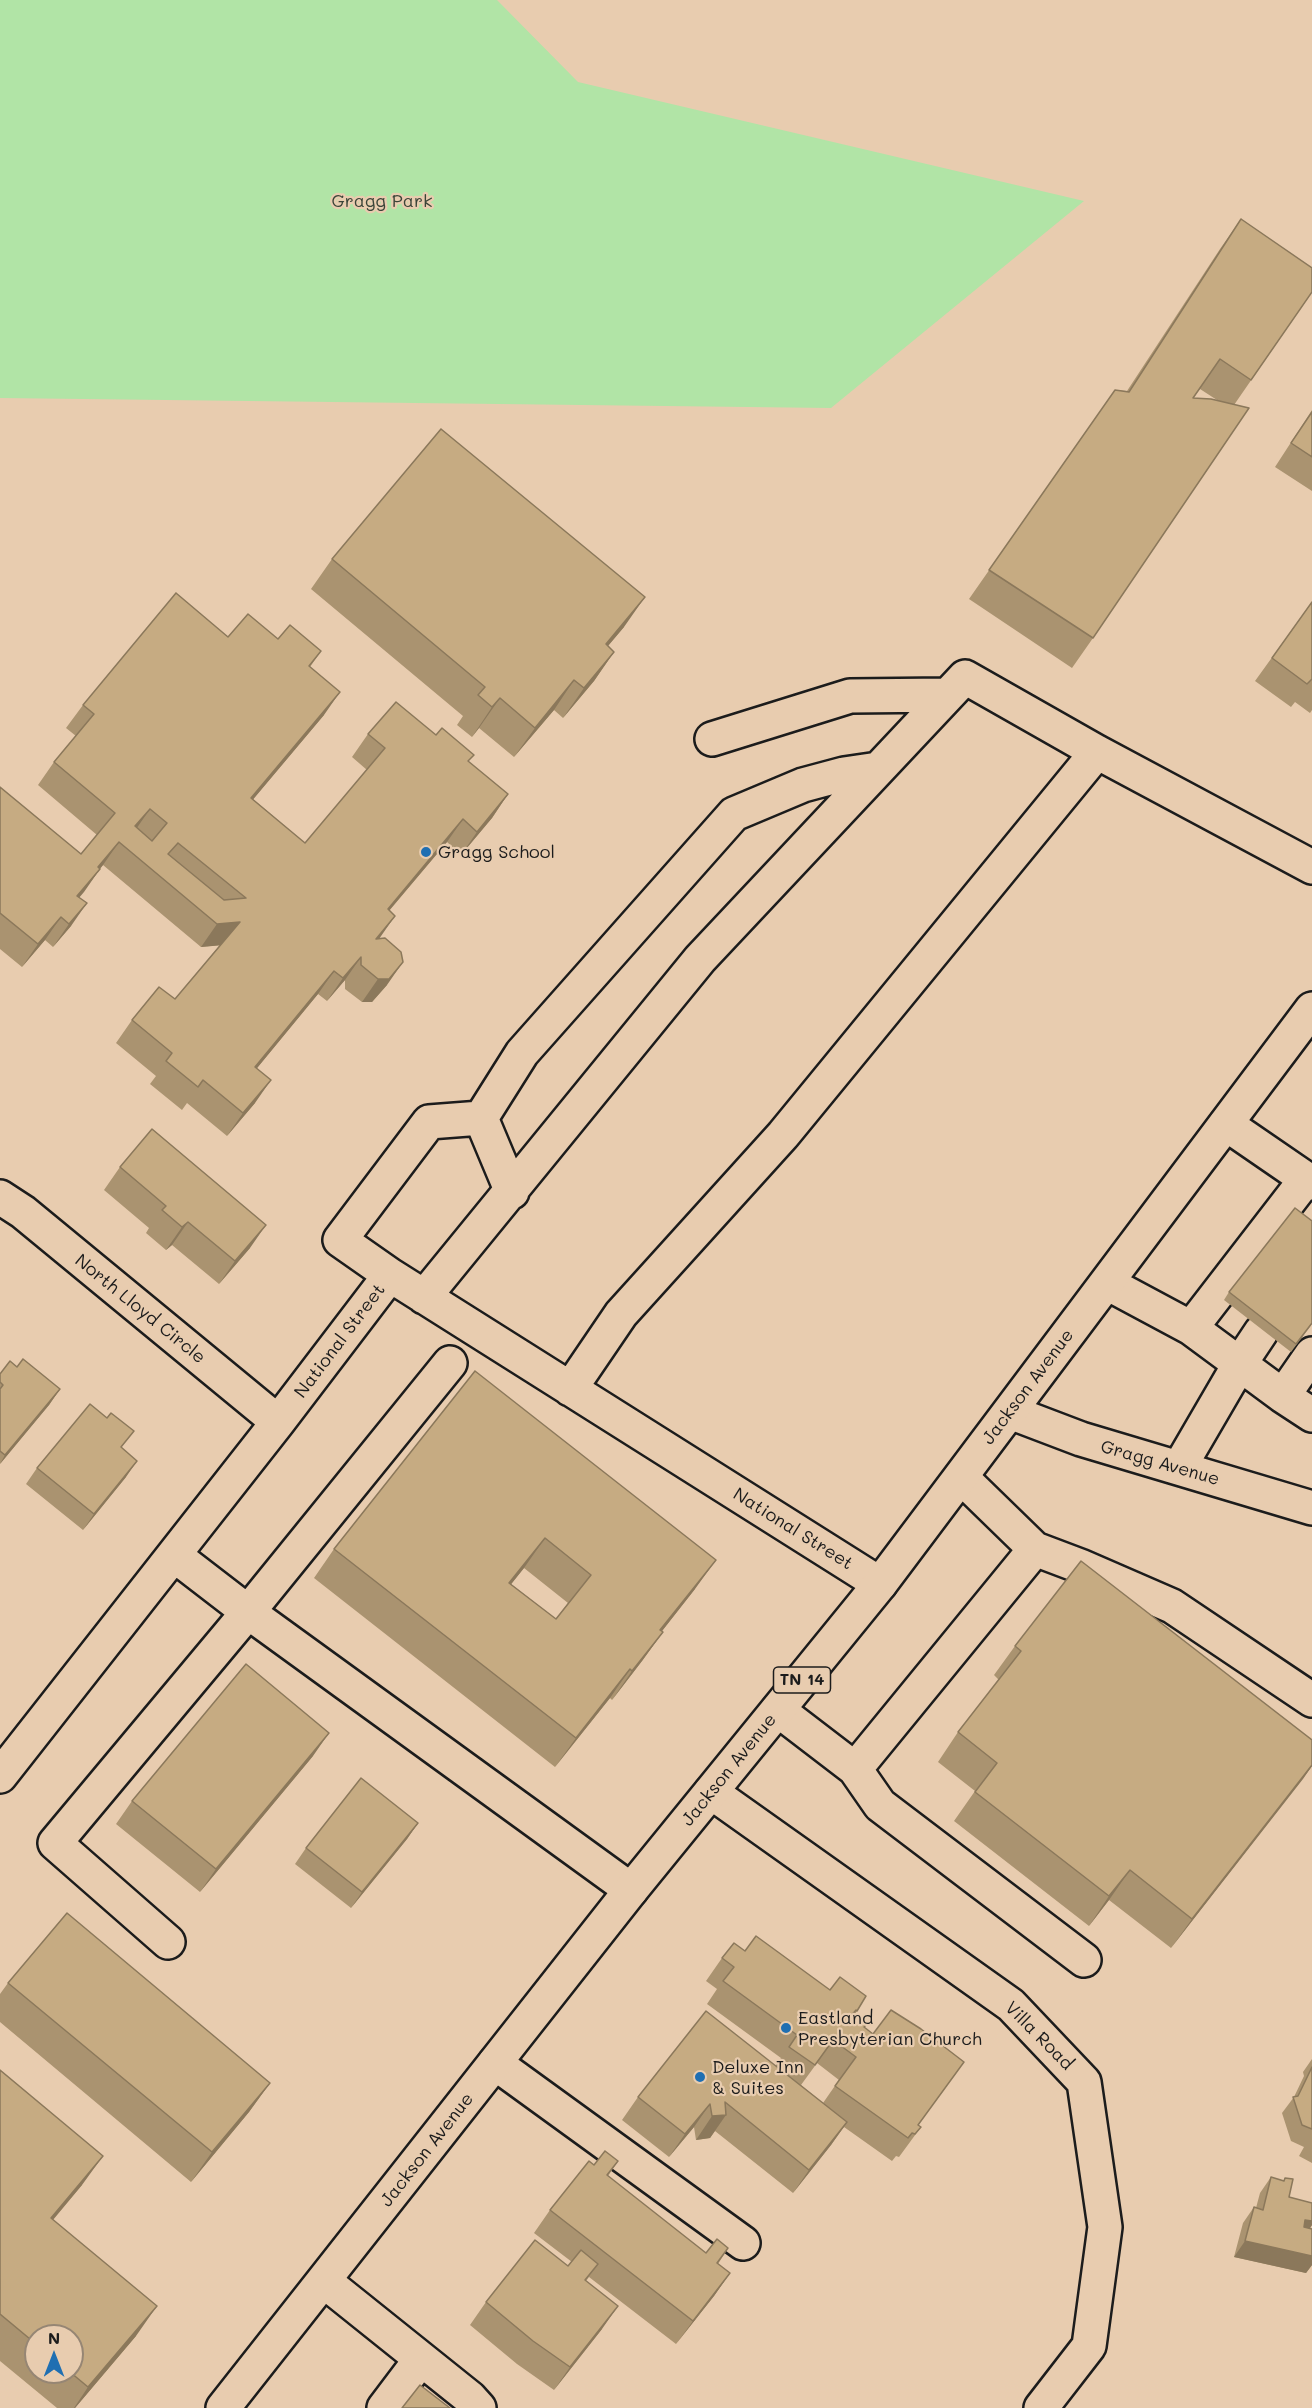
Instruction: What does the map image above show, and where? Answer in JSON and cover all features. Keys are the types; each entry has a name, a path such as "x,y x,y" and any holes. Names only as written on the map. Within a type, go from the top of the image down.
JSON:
{"street":[{"path":"424,1297 512,1192 699,959 964,677 1096,752 1312,867"},
{"path":"712,739 850,696 948,695"},
{"path":"570,1389 621,1314 783,1135 1096,752"},
{"path":"481,1118 522,1053 734,814 803,785 844,774 878,769"},
{"name":"Jackson Avenue","path":"227,2406 631,1890 880,1584 1312,1009"},
{"path":"481,1118 512,1192"},
{"path":"390,1275 340,1240 429,1122 481,1118"},
{"path":"1191,1328 1309,1181 1226,1124"},
{"name":"North Lloyd Circle","path":"0,1197 23,1212 278,1422"},
{"name":"National Street","path":"0,1776 278,1422 390,1275 880,1584"},
{"path":"1107,1282 1191,1328 1239,1365 1312,1415"},
{"path":"1179,1468 1239,1365 1261,1332"},
{"path":"1283,1396 1312,1354"},
{"path":"168,1942 55,1843 248,1612 450,1363"},
{"name":"Gragg Avenue","path":"1010,1412 1081,1439 1179,1468 1309,1499"},
{"path":"961,1477 1035,1549 1172,1606 1312,1700"},
{"path":"855,1769 1035,1549"},
{"path":"174,1555 248,1612 631,1890"},
{"path":"778,1710 855,1769 880,1805 1084,1960"},
{"name":"Villa Road","path":"711,1792 1011,2005 1084,2082 1105,2227 1089,2346 1041,2408"},
{"path":"495,2063 743,2243"},
{"path":"324,2281 421,2359 470,2404"},
{"path":"384,2408 421,2359"}],"green space":[{"name":"Gragg Park","path":"0,0 497,0 578,82 1084,201 831,408 0,398"}],"building":[{"path":"1241,219 1312,268 1312,292 1251,380 1220,359 1193,398 1211,399 1249,408 1093,638 989,570 1115,390 1129,392"},
{"path":"1312,412 1312,457 1291,443"},
{"path":"441,429 645,597 606,644 614,652 584,688 574,680 535,728 500,698 492,707 478,695 485,687 332,559"},
{"path":"176,593 228,637 248,614 278,639 290,625 321,651 309,666 340,692 251,798 305,843 385,748 368,734 396,702 436,735 442,728 474,755 468,761 508,794 477,832 463,819 388,909 395,916 376,939 385,938 401,952 403,962 389,979 378,979 361,965 361,957 343,978 334,971 255,1067 271,1080 243,1113 203,1080 198,1087 166,1061 172,1053 132,1020 159,987 175,999 240,922 217,924 119,842 77,896 87,903 69,924 61,917 38,944 0,913 0,787 81,854 115,813 54,762 94,714 83,705","holes":["150,809 167,823 152,841 135,826","178,843 246,898 224,900 168,854"]},
{"path":"1312,602 1312,679 1307,684 1272,658"},
{"path":"152,1129 266,1225 235,1261 188,1222 182,1227 162,1210 166,1206 120,1167"},
{"path":"1295,1208 1312,1221 1312,1323 1296,1344 1229,1292"},
{"path":"23,1359 60,1389 5,1455 0,1451 0,1389 3,1385 0,1382 0,1374 10,1361 17,1367"},
{"path":"475,1371 716,1560 660,1630 663,1632 632,1671 630,1669 576,1738 334,1549","holes":["545,1538 591,1575 556,1619 509,1583"]},
{"path":"90,1404 107,1418 111,1413 134,1431 121,1447 137,1461 94,1514 37,1468"},
{"path":"1081,1561 1312,1740 1312,1765 1192,1919 1130,1870 1109,1896 975,1792 997,1763 958,1732 1021,1651 1015,1646"},
{"path":"246,1664 329,1733 216,1869 132,1801"},
{"path":"361,1778 418,1823 362,1892 306,1848"},
{"path":"67,1913 270,2083 212,2152 8,1983"},
{"path":"756,1936 830,1990 840,1977 866,1996 857,2011 850,2017 857,2022 859,2018 867,2024 864,2027 873,2034 891,2010 921,2029 964,2062 918,2125 921,2127 915,2134 912,2133 908,2138 835,2086 856,2057 833,2040 815,2065 789,2047 797,2035 723,1981 734,1967 722,1958 734,1943 745,1951"},
{"name":"Deluxe Inn & Suites","path":"706,2011 847,2122 809,2170 725,2102 726,2115 712,2116 710,2104 685,2134 638,2097"},
{"path":"1312,2067 1312,2129 1302,2125 1293,2097 1298,2096"},
{"path":"0,2070 103,2156 51,2218 157,2306 88,2387 84,2384 84,2324 24,2324 24,2334 0,2314"},
{"path":"605,2151 618,2161 607,2175 706,2253 717,2239 728,2248 717,2263 730,2273 693,2321 550,2210 589,2161 594,2165"},
{"path":"1271,2177 1284,2181 1285,2178 1293,2179 1289,2197 1312,2203 1312,2221 1305,2220 1304,2227 1312,2229 1312,2256 1245,2241 1254,2207 1263,2210"},
{"path":"535,2240 568,2266 581,2250 598,2264 585,2280 618,2306 570,2367 533,2341 486,2302"},
{"path":"420,2385 450,2408 402,2408"}],"place":[{"name":"Gragg School","path":"426,852"},
{"name":"Eastland Presbyterian Church","path":"786,2028"},
{"name":"Deluxe Inn & Suites","path":"700,2077"}]}
